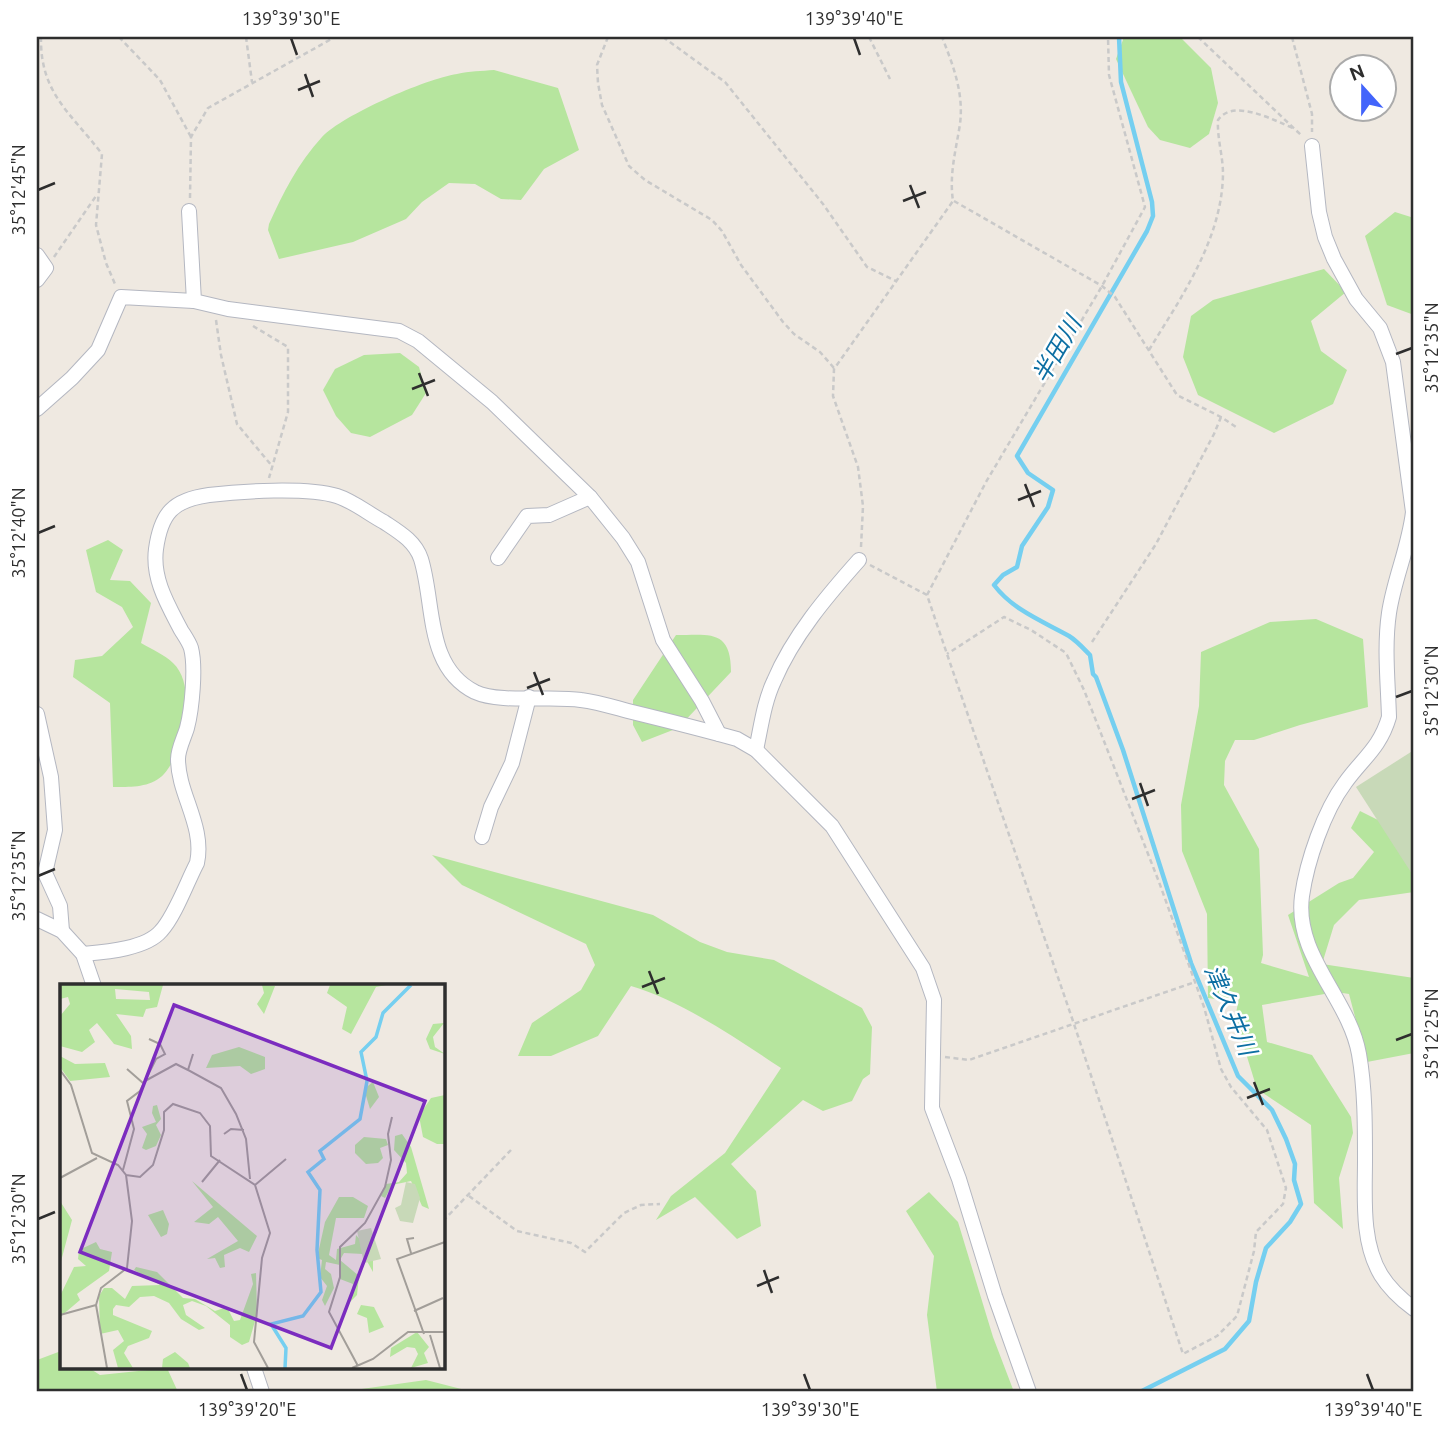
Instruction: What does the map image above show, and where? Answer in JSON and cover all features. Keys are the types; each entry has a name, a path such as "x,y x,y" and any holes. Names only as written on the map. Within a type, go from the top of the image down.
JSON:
{"street":[{"path":"1312,146 1319,212 1325,237 1356,299 1380,328 1393,362 1413,512 1410,537 1389,615 1389,717 1384,733 1373,751 1332,800 1304,883 1301,917 1318,967 1344,1010 1359,1052 1364,1103 1364,1192 1372,1253 1381,1276 1414,1309"},
{"path":"190,211 194,301"},
{"path":"37,255 46,268 37,281"},
{"path":"37,409 98,350 121,297 194,301 253,312 399,331 492,402 590,497 623,538 638,562 663,640 702,701 719,734"},
{"path":"83,954 113,952 145,942 161,932 197,863 200,850 178,764 178,755 188,725 192,694 191,648 163,594 155,563 165,516 173,506 201,496 265,492 339,496 402,534 413,544 421,559 433,633 443,659 460,682 476,692 494,698 583,700 737,739 756,750 832,826 923,968 934,1000 932,1108 959,1179 995,1296 1029,1392"},
{"path":"498,558 527,516 549,515 590,497"},
{"path":"756,750 769,692 786,656 836,585 859,560"},
{"path":"482,837 491,807 512,763 529,697"},
{"path":"37,715 51,777 55,830 45,873 60,906 62,931"},
{"path":"37,919 62,931 83,954 93,984"},
{"path":"255,1370 262,1392"}],"path":[{"path":"41,37 44,73 51,91 102,154 96,225 106,263 121,297"},
{"path":"119,37 160,80 191,137 190,211"},
{"path":"246,37 252,82"},
{"path":"191,137 208,108 335,37"},
{"path":"608,37 597,65 598,83 602,105 629,166 645,180 712,220 783,322 794,334 820,352 834,369"},
{"path":"663,37 725,82 822,204 867,267 896,281"},
{"path":"869,37 890,79"},
{"path":"942,37 958,85 960,103 960,123 951,183 953,201 834,369 833,396 858,467 863,506 859,560 927,595 947,654 1074,1024 1183,1354 1217,1336 1237,1316 1256,1233 1283,1204 1286,1188 1267,1130 1231,1087 1222,1069 1195,982 1144,844 1084,690 1066,653 1031,630 1004,617 947,654"},
{"path":"927,595 986,482 1102,286 1144,207 1109,75 1108,37"},
{"path":"1149,350 1197,273 1217,215 1223,173 1218,120 1222,113 1246,112 1293,128 1198,37"},
{"path":"1292,37 1312,114 1312,146"},
{"path":"46,268 97,196"},
{"path":"953,201 1102,286 1115,297 1177,395 1221,416 1236,427"},
{"path":"215,306 221,355 237,424 272,467"},
{"path":"253,312 253,327 288,346 288,412 265,492"},
{"path":"1092,642 1156,544 1221,416"},
{"path":"933,1056 969,1060 1195,982"},
{"path":"444,1220 511,1150"},
{"path":"469,1196 517,1231 545,1240 571,1243 585,1252 624,1213 641,1205 660,1204"}],"green space":[{"path":"1124,37 1180,37 1211,68 1218,103 1209,134 1190,148 1160,140 1148,127 1116,59"},
{"path":"494,70 558,88 579,150 544,169 521,200 501,199 475,184 449,183 422,202 406,219 353,242 279,259 268,230 269,224 292,179 322,137 347,119 406,90 443,77"},
{"path":"1395,212 1414,218 1414,315 1387,305 1365,236"},
{"path":"1324,269 1346,292 1311,321 1321,351 1347,370 1333,404 1274,433 1198,395 1183,357 1191,316 1213,300"},
{"path":"400,353 419,367 426,393 412,415 370,437 351,433 336,416 323,390 335,369 364,355"},
{"path":"108,540 123,550 110,580 130,581 151,603 141,643 173,663 181,673 185,687 185,719 171,764 159,779 133,787 113,787 110,703 73,677 75,660 102,656 133,627 122,607 96,592 86,550"},
{"path":"1316,619 1363,639 1368,707 1254,740 1235,740 1225,761 1224,785 1259,849 1263,955 1261,963 1309,977 1288,915 1339,883 1353,878 1374,852 1351,828 1360,811 1406,834 1414,832 1414,892 1359,900 1334,925 1322,964 1414,978 1414,1053 1367,1062 1349,994 1336,992 1262,1005 1267,1042 1312,1055 1351,1117 1353,1133 1339,1178 1343,1229 1314,1203 1311,1125 1257,1089 1235,1018 1239,998 1229,1001 1208,998 1207,914 1182,851 1181,805 1199,706 1201,652 1270,622"},
{"path":"676,635 708,635 723,641 730,658 731,672 678,728 642,742 633,725 633,700"},
{"path":"1414,750 1414,877 1356,787"},
{"path":"432,855 653,915 700,942 727,952 774,960 862,1008 872,1027 870,1074 863,1079 852,1101 823,1111 803,1100 731,1164 756,1191 761,1226 737,1239 695,1197 656,1220 671,1196 725,1153 781,1068 689,1011 631,986 598,1036 551,1056 518,1056 532,1023 581,990 595,965 586,944 462,885"},
{"path":"929,1192 958,1222 993,1337 1014,1392 937,1392 927,1315 934,1256 906,1211"},
{"path":"60,1351 60,1370 92,1370 100,1375 168,1370 178,1392 37,1392 37,1360"},
{"path":"426,1380 473,1392 340,1392"}],"waterway":[{"name":"津久井川","path":"1119,37 1121,82 1152,202 1153,216 1147,231 1017,456 1028,473 1053,490 1048,507 1022,546 1017,567 1003,575 994,585 1019,608 1069,636 1090,655 1093,674 1123,750 1191,963 1238,1076 1272,1110 1286,1139 1295,1164 1294,1180 1301,1204 1290,1222 1266,1248 1249,1321 1225,1349 1140,1392"}],"water label":[{"name":"半田川","path":"1057,350"}]}
